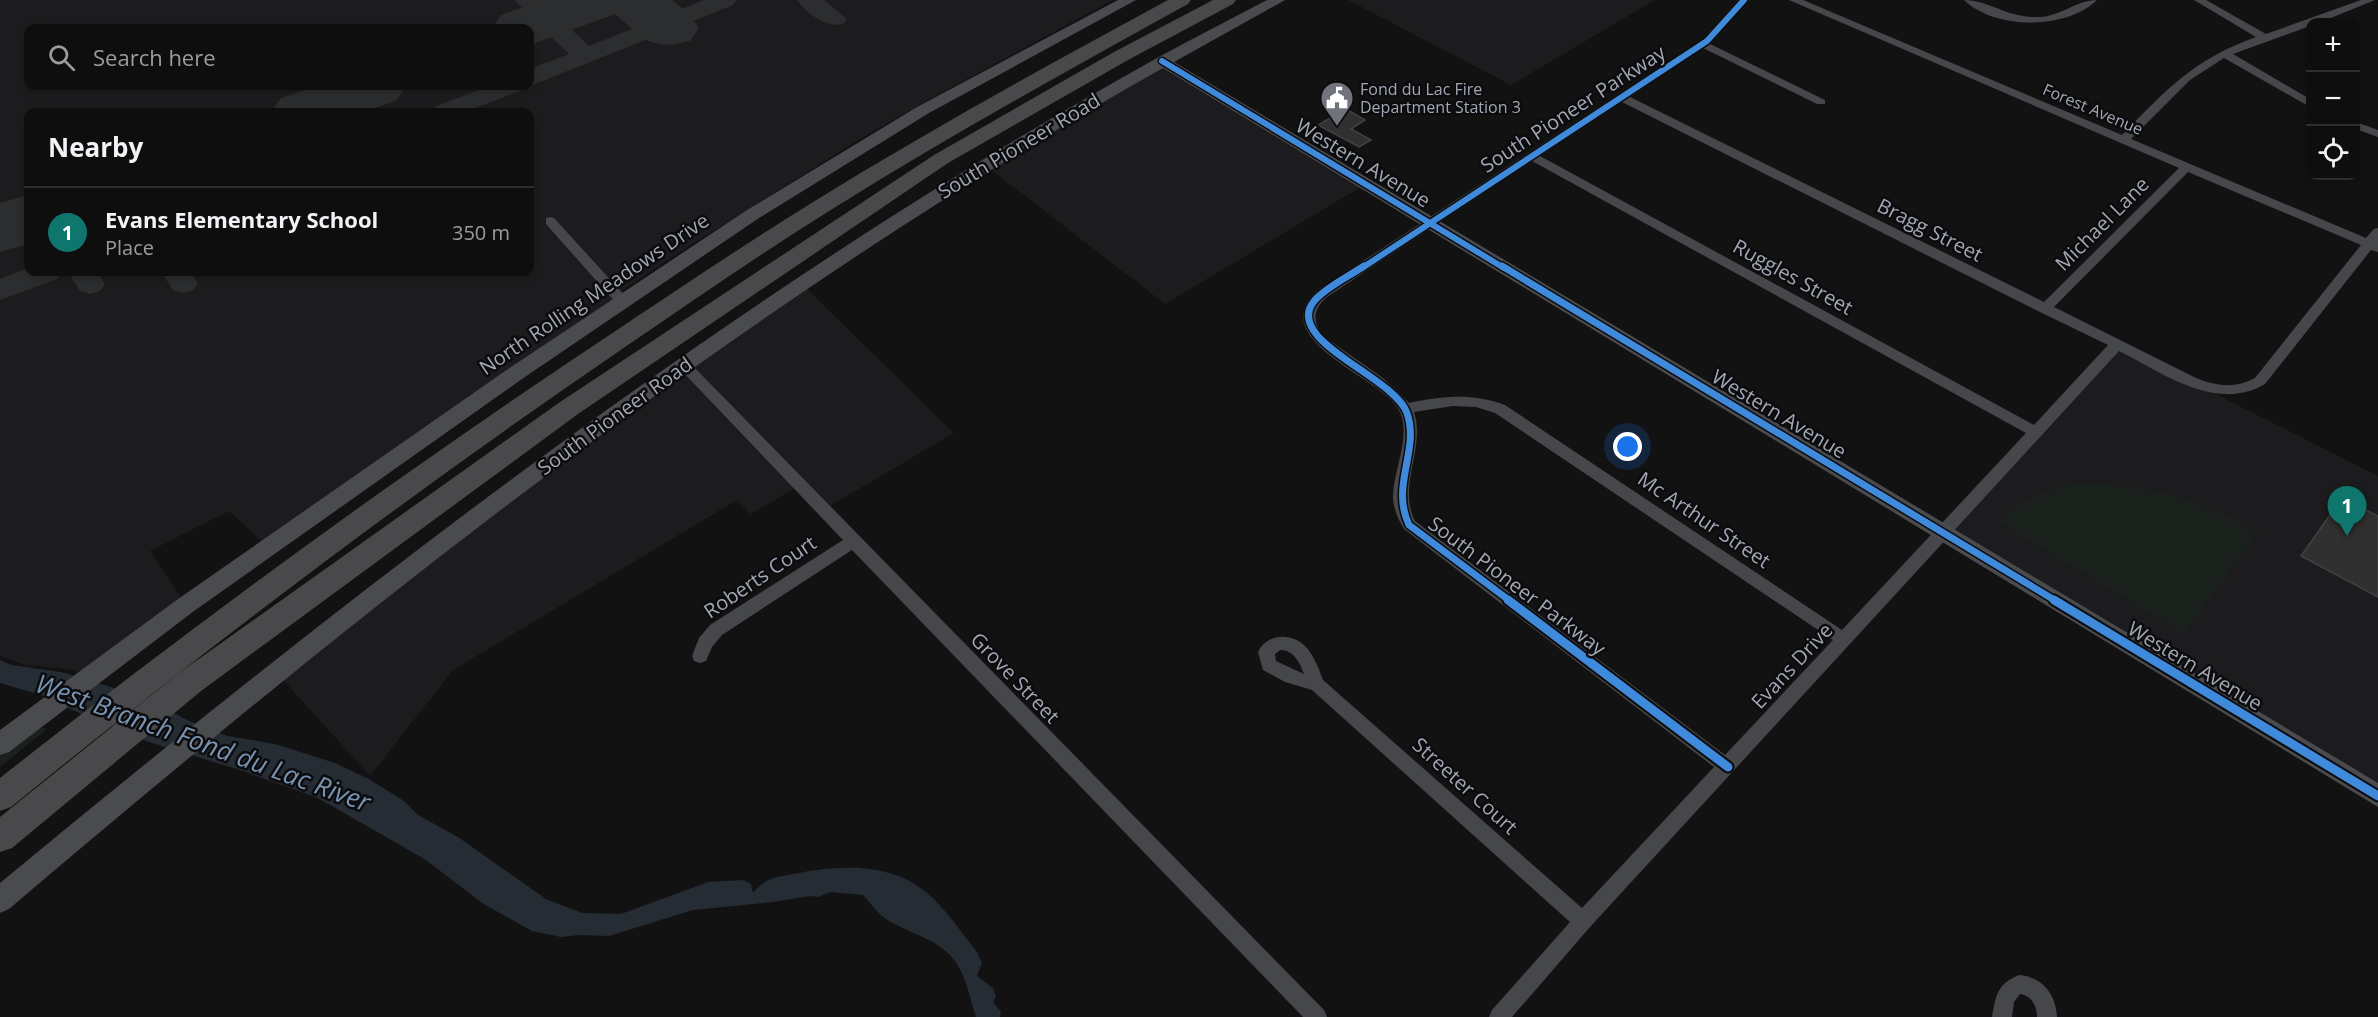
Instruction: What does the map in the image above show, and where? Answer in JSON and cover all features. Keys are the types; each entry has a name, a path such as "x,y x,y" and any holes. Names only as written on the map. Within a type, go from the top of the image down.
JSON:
{"highway":[{"path":"0,796 157,671 358,521 544,389 776,235 963,121 1182,0"},
{"path":"0,837 190,682 569,408 941,159 1121,56 1227,0"}],"main road":[{"name":"North Rolling Meadows Drive","path":"0,744 195,598 622,301 753,214 879,137 1021,56 1129,0"},
{"name":"South Pioneer Road","path":"0,900 161,764 276,672 451,537 685,366 814,276 945,190 1162,61 1278,0"},
{"name":"Western Avenue","path":"1162,61 2378,796"}],"street":[{"name":"South Pioneer Parkway","path":"1728,767 1409,525 1403,515 1400,502 1410,425 1406,409 1395,395 1318,339 1310,327 1308,312 1311,304 1322,294 1702,44 1717,33 1729,12 1744,0"},
{"name":"Forest Avenue","path":"1794,0 2374,246"},
{"path":"1969,0 2000,14 2039,20 2060,17 2092,0"},
{"path":"2199,0 2265,38"},
{"path":"2325,18 2370,0"},
{"path":"2124,140 2191,74 2224,53 2306,25"},
{"path":"1702,44 1821,102"},
{"path":"2224,53 2306,101"},
{"name":"Bragg Street","path":"1622,97 2191,381 2224,392 2250,387 2260,381 2374,246"},
{"path":"2358,126 2378,134"},
{"name":"Ruggles Street","path":"1531,156 2036,432"},
{"name":"Michael Lane","path":"2045,309 2186,167"},
{"path":"550,221 622,301"},
{"path":"2374,246 2378,232"},
{"name":"Evans Drive","path":"1499,1017 1583,921 1728,767 2117,344"},
{"name":"Grove Street","path":"685,366 1317,1017"},
{"name":"Mc Arthur Street","path":"1406,409 1466,399 1500,409 1845,640"},
{"name":"Roberts Court","path":"700,656 705,642 716,630 853,541"},
{"name":"Streeter Court","path":"1317,685 1583,921"},
{"path":"2002,1017 2004,997 2010,988 2018,984 2026,985 2034,990 2046,1002 2049,1010 2047,1017"}],"shaded area":[{"path":"0,0 1113,0 860,139 678,253 617,294 622,301 268,547 229,511 150,551 186,605 92,675 69,669 25,665 0,656"},
{"path":"1348,0 1655,0 1511,85"},
{"path":"1162,61 1366,184 1165,304 985,165"},
{"path":"802,284 954,433 823,510 800,485 751,514 737,500 453,670 370,776 276,672"},
{"path":"2117,344 2378,476 2378,797 1943,533"},
{"path":"2078,484 2127,487 2171,495 2214,510 2257,533 2185,632 2179,631 1999,522 2035,496"},
{"path":"36,727 47,729 0,767 0,755"}],"water":[{"name":"West Branch Fond du Lac River","path":"0,660 12,665 61,672 144,697 187,720 227,736 275,744 335,763 369,779 404,801 418,815 458,837 546,899 582,913 621,914 708,882 743,880 751,884 754,892 774,878 815,870 865,869 897,876 912,883 933,898 977,952 982,963 977,976 993,988 996,996 993,1002 1001,1012 1000,1017 976,1017 963,976 950,956 935,943 885,919 863,895 830,892 819,897 811,896 693,910 609,936 561,937 532,931 482,903 426,860 318,798 243,771 149,742 70,709 51,698 0,683"}],"building":[{"name":"Fond du Lac Fire Department Station 3","path":"1346,109 1365,120 1351,129 1371,140 1359,147 1318,125"},
{"path":"2342,498 2378,516 2378,597 2301,556"}],"taxiway":[{"path":"526,0 586,56"},
{"path":"586,56 725,0"},
{"path":"809,0 835,19"},
{"path":"534,76 586,56"},
{"path":"453,108 501,90"},
{"path":"0,290 37,276"},
{"path":"85,276 90,284"},
{"path":"178,276 183,283"}],"runway":[{"path":"534,24 598,0"},
{"path":"635,0 668,28"},
{"path":"315,108 363,90"},
{"path":"0,229 24,220"}],"cycle path":[{"path":"1728,767 1409,525 1403,512 1401,498 1410,435 1405,408 1378,381 1318,339 1310,327 1308,315 1312,304 1322,294 1707,41 1733,9 1744,0"},
{"path":"1162,61 2378,796"}],"place":[{"name":"Fond du Lac Fire Department Station 3","path":"1337,127"},
{"name":"Evans Elementary School","path":"2347,536"}]}
